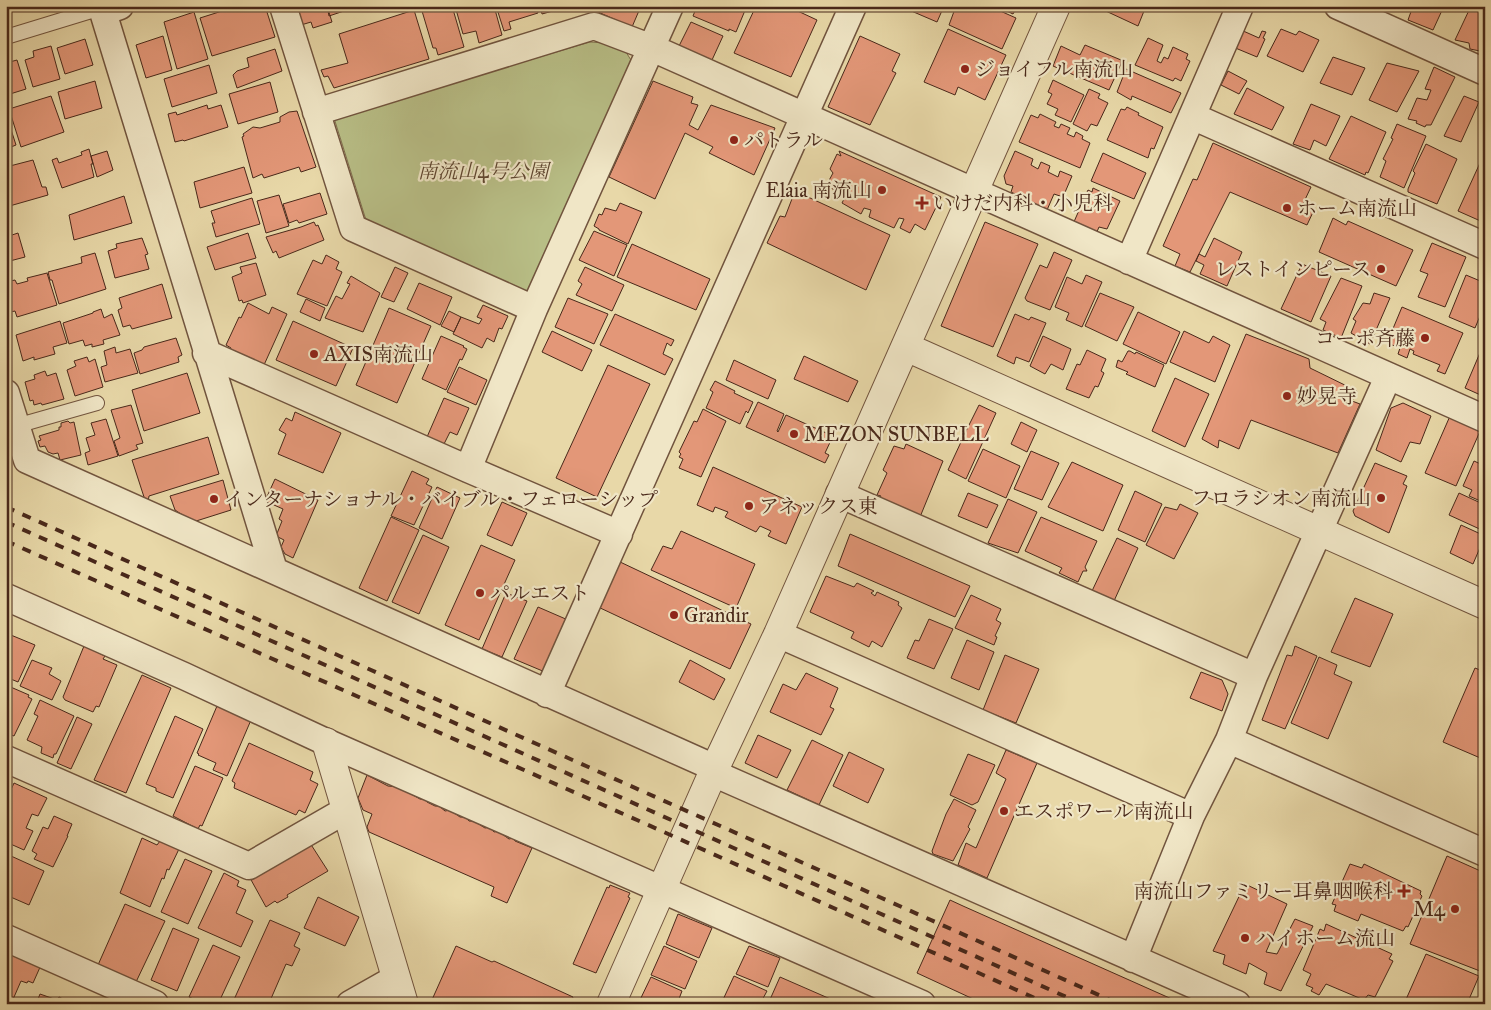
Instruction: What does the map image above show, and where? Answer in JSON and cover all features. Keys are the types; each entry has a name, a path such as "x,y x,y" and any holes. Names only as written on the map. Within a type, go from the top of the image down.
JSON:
{"street":[{"path":"283,6 353,228 534,308"},
{"path":"468,469 534,308 670,6"},
{"path":"547,694 854,6"},
{"path":"611,1004 906,347 1056,6"},
{"path":"1129,260 1240,6"},
{"path":"1338,6 1485,72"},
{"path":"111,9 206,353 274,570"},
{"path":"316,112 594,26 652,48 1485,419"},
{"path":"1192,116 1485,246"},
{"path":"906,347 1485,605"},
{"path":"206,353 619,534"},
{"path":"1133,959 1192,816 1229,740 1254,676 1388,377"},
{"path":"6,393 16,426 16,455 274,570 714,771 1237,1004"},
{"path":"839,494 1254,676"},
{"path":"6,597 184,676 326,742 922,1004"},
{"path":"778,634 1192,816"},
{"path":"1229,740 1485,853"},
{"path":"326,742 400,991 350,1004"},
{"path":"6,759 249,866 346,810"},
{"path":"6,938 155,1004"}],"lane":[{"path":"6,37 101,8 111,9"},
{"path":"16,426 97,403"}],"green space":[{"name":"南流山4号公園","path":"590,42 621,44 634,65 530,293 366,220 334,118"}],"building":[{"path":"238,6 265,6 275,37 212,56 200,18"},
{"path":"296,6 327,6 332,22 313,28 311,22 301,25"},
{"path":"327,6 359,6 329,16"},
{"path":"435,6 452,6 464,47 438,55 436,48 433,48 422,11"},
{"path":"455,6 494,6 502,35 479,43 476,31 463,34"},
{"path":"496,6 536,6 538,13 509,22 511,29 504,31"},
{"path":"540,6 566,6 567,7 542,14"},
{"path":"601,6 641,6 632,27 598,12"},
{"path":"697,6 740,6 746,8 736,32 729,29 729,31 693,16"},
{"path":"756,6 787,6 817,20 791,77 734,53"},
{"path":"911,6 944,6 937,22 909,10"},
{"path":"956,6 989,6 1016,18 1002,49 949,25"},
{"path":"996,6 1024,6 1023,9 1017,7 1013,14"},
{"path":"1095,6 1146,6 1138,26"},
{"path":"1413,6 1444,6 1433,30 1408,20"},
{"path":"1471,6 1485,6 1485,41 1480,51 1470,49 1469,43 1455,40"},
{"path":"414,10 429,59 334,88 328,76 324,77 321,70 348,63 339,34"},
{"path":"194,12 208,59 177,69 164,22"},
{"path":"691,22 723,36 712,60 679,46"},
{"name":"ジョイフル南流山","path":"948,29 1006,55 985,100 958,87 955,95 924,82"},
{"path":"1281,29 1296,35 1299,31 1319,40 1303,72 1267,56"},
{"path":"1241,30 1259,38 1262,31 1266,32 1257,57 1233,47"},
{"path":"163,36 172,70 146,78 136,45"},
{"path":"860,36 900,54 892,71 896,73 870,125 828,107"},
{"path":"1148,38 1163,45 1157,61 1161,63 1164,57 1168,59 1173,47 1188,54 1186,59 1190,61 1181,81 1175,78 1173,81 1135,65"},
{"path":"85,39 93,65 65,74 57,48"},
{"path":"1085,45 1121,60 1109,90 1053,66 1061,46 1080,55"},
{"path":"51,46 60,79 33,87 25,60 34,57 33,51"},
{"path":"275,49 282,71 237,88 233,75 237,71 249,67 247,58"},
{"path":"1333,57 1365,68 1352,95 1320,83"},
{"path":"17,60 26,89 10,94 9,91 6,92 6,63"},
{"path":"1387,63 1419,71 1397,112 1369,100"},
{"path":"209,65 217,93 172,107 164,79"},
{"path":"1434,67 1455,77 1431,125 1426,125 1425,127 1416,123 1417,121 1408,119 1417,98 1427,100 1431,90 1425,89"},
{"path":"1126,69 1181,93 1171,113 1132,96 1131,100 1117,92"},
{"path":"1228,71 1247,81 1239,94 1221,85"},
{"path":"1053,80 1084,95 1071,122 1055,115 1058,109 1047,104 1052,94 1048,92"},
{"path":"95,81 102,108 65,119 58,92"},
{"name":"パトラル","path":"653,81 693,97 691,103 698,105 689,125 698,130 711,105 775,128 754,175 709,153 713,147 685,133 655,199 609,177"},
{"path":"270,82 278,112 238,124 229,94"},
{"path":"1247,88 1284,107 1272,130 1234,114"},
{"path":"1089,89 1100,94 1098,98 1108,103 1097,126 1091,124 1087,131 1073,124"},
{"path":"51,96 64,132 21,147 9,109"},
{"path":"1464,96 1479,102 1461,142 1444,136"},
{"path":"1311,104 1340,116 1326,146 1314,140 1310,150 1293,144"},
{"path":"207,105 208,109 221,105 228,127 175,142 168,114 176,112 177,115"},
{"path":"1127,107 1139,113 1138,115 1163,127 1154,149 1151,148 1148,158 1107,140 1121,109 1125,110"},
{"path":"297,111 316,167 301,172 299,167 264,178 262,174 253,178 242,137 244,136 243,134 253,127 260,128 280,122 280,117 289,112"},
{"path":"6,114 16,145 6,149"},
{"path":"1040,114 1056,122 1054,126 1059,128 1061,124 1070,128 1067,134 1074,137 1076,132 1083,136 1082,139 1090,143 1080,168 1019,142 1031,115 1038,118"},
{"path":"1351,116 1386,132 1368,173 1366,172 1365,175 1329,159"},
{"path":"1397,124 1426,136 1404,188 1380,177 1386,161 1383,159 1393,139 1391,138"},
{"name":"ホーム南流山","path":"1213,143 1311,187 1302,206 1314,210 1307,225 1230,192 1190,272 1175,266 1180,254 1163,246 1193,179 1197,180"},
{"path":"1426,144 1457,159 1437,204 1408,192 1415,173 1413,171"},
{"path":"89,149 94,177 62,188 52,160 57,158 59,163 82,155 81,152"},
{"path":"107,151 113,170 97,177 91,156"},
{"name":"Elaia 南流山","path":"839,151 941,197 925,230 915,224 910,233 900,228 904,219 899,218 894,228 869,217 871,210 864,208 861,214 842,203 846,195 826,186 833,173 830,169 837,154 841,156"},
{"path":"1015,151 1033,159 1031,165 1038,169 1041,162 1050,166 1048,172 1058,177 1060,171 1072,176 1063,197 1054,194 1047,210 1011,192 1013,186 1006,184 1004,176"},
{"path":"1485,152 1485,223 1458,211"},
{"path":"1103,153 1146,173 1134,199 1091,181"},
{"path":"33,160 42,187 46,187 48,195 6,207 6,167"},
{"path":"244,167 252,193 200,208 194,182"},
{"path":"1093,188 1120,201 1107,229 1099,227 1096,234 1073,224 1088,190 1092,192"},
{"path":"795,191 890,235 866,290 767,243 780,216 785,217"},
{"path":"320,193 327,214 299,223 297,220 289,223 283,204"},
{"path":"279,195 289,226 266,233 257,201"},
{"path":"124,196 132,223 74,240 69,215"},
{"path":"252,198 260,224 216,237 212,223 215,223 211,211"},
{"path":"620,203 642,212 628,244 594,226 599,214 602,215 605,208 616,211"},
{"name":"レストインピース","path":"1333,218 1346,225 1348,221 1413,250 1396,286 1319,252"},
{"path":"314,222 316,226 318,225 324,240 279,258 276,251 273,253 266,237"},
{"path":"985,222 1038,244 993,347 941,326"},
{"path":"594,231 627,245 614,276 579,260"},
{"path":"18,233 25,257 6,262 6,237"},
{"path":"248,233 256,258 215,270 207,247"},
{"path":"142,238 148,254 145,255 149,269 115,278 108,251 117,248 116,244"},
{"path":"1214,238 1242,252 1227,286 1200,274 1204,265 1196,261 1199,254 1205,257"},
{"path":"1432,243 1466,257 1445,307 1418,297 1428,274 1420,271"},
{"path":"632,244 710,279 696,310 617,277"},
{"path":"1054,252 1072,260 1050,310 1027,301 1025,298 1040,265 1047,268"},
{"path":"95,253 106,289 59,304 48,272 82,263 81,257"},
{"path":"326,255 339,262 336,269 342,272 327,306 297,294 313,260 322,264"},
{"path":"256,263 266,295 243,303 242,300 239,301 232,277 242,273 240,267"},
{"path":"1302,264 1331,276 1311,322 1281,309"},
{"path":"395,267 408,273 394,302 381,297"},
{"path":"585,267 624,285 612,311 576,295 582,284 578,281"},
{"path":"47,273 57,305 17,317 15,311 6,313 6,282 15,280 17,284 28,281 27,278"},
{"path":"1086,275 1102,282 1082,327 1066,320 1069,313 1055,307 1067,277 1082,284"},
{"path":"1466,275 1485,283 1485,304 1475,328 1449,317"},
{"path":"351,276 380,293 363,332 325,318 336,296 342,299 350,284 347,283"},
{"path":"1341,278 1362,286 1341,338 1323,330 1326,322 1320,319"},
{"path":"419,283 452,297 440,325 407,309"},
{"path":"162,284 172,318 132,329 130,325 123,327 118,310 122,308 119,298"},
{"path":"1100,293 1134,307 1117,341 1085,326"},
{"path":"1374,293 1390,298 1370,344 1351,333 1356,321 1353,319 1363,303 1370,304"},
{"path":"568,298 608,314 594,344 555,327"},
{"path":"306,299 325,308 320,321 300,312"},
{"path":"248,303 269,314 272,307 287,314 264,365 230,350 231,348 226,345"},
{"path":"483,305 508,316 502,329 499,328 494,342 487,338 482,348 453,334 461,317 479,324 482,319 477,317"},
{"name":"コーポ斉藤","path":"1402,307 1463,333 1445,374 1437,371 1440,365 1413,354 1414,351 1410,349 1407,358 1398,354 1400,348 1387,343"},
{"path":"389,308 431,326 397,403 356,385"},
{"path":"101,309 104,318 112,314 120,335 103,340 104,344 92,347 92,344 85,346 83,340 69,344 63,323"},
{"path":"449,311 461,317 454,332 441,326"},
{"path":"1138,312 1180,332 1166,364 1123,344"},
{"path":"615,314 674,340 671,346 667,343 663,354 673,359 665,375 600,345"},
{"path":"1015,314 1029,320 1031,317 1046,323 1029,362 1016,357 1014,364 997,356"},
{"path":"60,321 67,343 53,347 55,354 34,360 34,357 23,361 16,335"},
{"name":"AXIS南流山","path":"293,321 353,348 336,386 276,360"},
{"path":"552,331 592,350 582,371 542,352"},
{"path":"1184,331 1209,343 1213,336 1230,345 1215,382 1170,362"},
{"name":"妙晃寺","path":"1246,334 1309,359 1310,368 1357,391 1352,401 1360,404 1338,453 1251,420 1239,449 1219,440 1218,448 1202,439"},
{"path":"441,336 467,349 462,360 460,359 446,390 422,379"},
{"path":"1043,336 1071,349 1063,370 1051,364 1045,374 1030,366"},
{"path":"176,338 182,355 178,357 179,362 140,374 134,353 142,350 144,347"},
{"path":"1485,341 1485,397 1465,388"},
{"path":"115,347 116,353 130,349 138,373 105,382 101,367 107,365 104,351"},
{"path":"1087,350 1106,359 1101,371 1104,373 1098,387 1095,386 1089,398 1066,389 1077,364 1080,365"},
{"path":"1128,351 1135,354 1136,352 1164,365 1155,387 1126,374 1128,372 1116,367 1118,360 1122,362"},
{"path":"804,356 858,381 848,402 794,379"},
{"path":"87,357 89,362 95,359 103,387 75,396 67,370 76,366 74,361"},
{"path":"734,360 776,380 768,399 726,380"},
{"path":"608,365 650,384 597,497 556,478"},
{"path":"459,367 487,380 476,405 447,392"},
{"path":"45,371 47,376 56,373 64,399 42,405 41,403 34,405 33,400 30,401 25,382 35,379 34,375"},
{"path":"187,373 200,413 144,431 132,390"},
{"path":"1175,378 1209,394 1185,447 1152,431"},
{"path":"715,381 753,402 740,424 706,408 713,392 710,390"},
{"path":"444,398 469,408 457,435 450,432 444,444 427,437"},
{"name":"MEZON SUNBELL","path":"758,402 784,414 778,432 786,415 833,436 825,453 829,455 825,463 746,427"},
{"path":"1403,403 1431,416 1420,444 1410,442 1401,462 1376,450 1391,408"},
{"path":"131,405 143,443 136,445 138,449 119,456 114,441 120,438 111,410"},
{"path":"979,405 996,413 966,479 948,470 961,442 958,440 962,433 964,435"},
{"path":"703,409 726,421 701,477 679,468 683,459 679,457 681,454 679,452 694,421 697,422"},
{"path":"295,412 341,433 323,473 278,454 286,434 279,430 286,418 292,421"},
{"path":"1450,416 1481,429 1456,486 1425,473"},
{"path":"106,419 118,456 88,465 85,453 90,451 86,438 95,435 91,423"},
{"path":"68,421 70,423 74,422 81,455 60,460 58,453 48,452 45,446 40,447 38,441 41,440 39,436 59,430 61,423"},
{"path":"1021,422 1037,430 1027,452 1011,444"},
{"path":"208,437 219,474 149,496 148,502 143,499 144,497 132,460"},
{"path":"906,444 943,461 920,517 879,499 881,496 877,495 887,473 883,470 894,446 904,449"},
{"path":"983,449 1020,466 1006,498 968,481"},
{"path":"1031,451 1059,463 1042,500 1014,489"},
{"path":"1474,461 1485,466 1485,503 1469,496 1472,490 1463,486"},
{"path":"1072,462 1123,485 1103,531 1048,507"},
{"name":"フロラシオン南流山","path":"1375,463 1407,476 1403,484 1407,486 1389,533 1355,516 1353,511"},
{"name":"アネックス東","path":"713,467 802,507 786,544 768,536 771,531 760,526 756,532 725,517 728,512 715,507 713,512 697,505"},
{"path":"412,471 429,479 426,484 432,487 414,525 391,516"},
{"path":"275,479 318,500 293,558 285,554 281,547 284,540 276,536 282,521 279,519 283,509 265,501"},
{"path":"223,480 231,510 193,522 175,510 170,496"},
{"path":"437,487 460,498 442,539 419,528"},
{"path":"1135,491 1162,504 1145,542 1118,530"},
{"path":"968,493 998,505 987,528 958,516"},
{"path":"1459,493 1485,505 1484,531 1449,515"},
{"path":"1008,499 1037,512 1018,553 988,543"},
{"path":"502,502 527,513 512,546 487,535"},
{"path":"1180,504 1198,513 1174,559 1146,545 1165,507 1177,510"},
{"path":"391,517 419,530 387,601 359,588"},
{"path":"1041,517 1097,541 1085,567 1087,571 1083,571 1078,582 1059,573 1062,568 1025,551"},
{"path":"1461,525 1485,536 1473,564 1450,553"},
{"path":"681,531 755,564 736,608 651,570 663,546 672,549"},
{"path":"850,534 970,586 955,617 838,566"},
{"path":"423,535 449,547 419,614 392,602"},
{"path":"1117,538 1138,548 1114,601 1092,591"},
{"name":"パルエスト","path":"481,545 515,560 479,640 445,625"},
{"name":"Grandir","path":"618,561 751,624 730,669 596,606"},
{"path":"826,576 854,587 857,583 874,591 871,593 875,596 877,592 899,602 898,605 902,608 882,647 872,641 869,647 851,638 854,632 810,612"},
{"path":"506,593 527,601 502,657 482,649"},
{"path":"971,595 1001,609 996,620 1001,623 995,636 997,637 994,645 955,628"},
{"path":"1355,598 1393,614 1370,667 1331,652"},
{"path":"538,607 568,620 545,672 514,659"},
{"path":"929,619 953,629 934,669 907,658 915,640 919,641"},
{"path":"6,633 35,645 18,682 6,677"},
{"path":"967,640 994,652 979,690 951,678"},
{"path":"84,646 105,656 103,659 117,665 99,707 96,706 93,712 65,700 63,697"},
{"path":"1295,646 1317,656 1285,729 1262,720 1287,655 1292,656"},
{"path":"1005,655 1039,669 1016,723 983,710"},
{"path":"1319,657 1337,665 1334,674 1352,682 1328,739 1291,723"},
{"path":"32,660 52,668 49,674 61,681 52,700 20,686"},
{"path":"690,660 725,679 714,700 679,682"},
{"path":"1475,668 1485,672 1485,760 1443,742"},
{"path":"1201,672 1222,680 1228,694 1222,711 1190,698"},
{"path":"806,673 838,688 830,707 834,709 821,735 770,712 783,684 796,690"},
{"path":"142,675 171,688 126,793 94,780"},
{"path":"6,685 29,695 28,697 32,699 14,736 6,733"},
{"path":"40,700 74,716 53,758 41,753 42,747 27,740 38,716 34,714"},
{"path":"217,706 251,720 227,776 213,770 216,763 197,753"},
{"path":"175,716 203,729 173,798 156,791 156,788 146,784"},
{"path":"77,717 92,724 71,769 57,763"},
{"path":"758,735 791,750 777,778 745,763"},
{"path":"812,740 843,755 819,805 787,790"},
{"path":"249,743 313,772 310,780 318,784 305,813 299,810 296,815 234,788 235,783 232,781"},
{"name":"エスポワール南流山","path":"1006,750 1037,763 987,878 958,865 966,843 976,848 1006,779 996,773"},
{"path":"849,752 884,769 868,803 833,786"},
{"path":"968,754 995,765 978,802 972,805 950,795"},
{"path":"195,766 223,778 202,826 200,825 198,829 173,816"},
{"path":"367,775 388,786 399,787 420,799 439,806 445,811 450,810 460,817 465,817 469,821 474,821 485,828 489,827 494,832 498,831 509,839 513,838 515,841 532,848 507,903 491,896 494,887 369,832 367,827 372,814 363,810 358,798"},
{"path":"14,783 47,798 38,816 32,814 26,828 33,831 24,850 6,842 6,801"},
{"path":"954,799 976,810 968,827 970,829 953,861 933,854 932,851 946,814"},
{"path":"54,816 72,824 53,867 34,859 37,854 32,851 43,827 48,829"},
{"path":"142,838 157,845 160,841 179,849 169,870 167,869 164,879 162,878 150,907 120,893"},
{"path":"310,843 328,871 287,895 288,897 277,903 275,901 266,907 250,878"},
{"path":"11,856 44,871 29,905 6,895 6,857"},
{"name":"M4","path":"1447,856 1485,873 1485,961 1480,971 1410,944"},
{"path":"185,859 212,871 188,924 161,912"},
{"path":"1350,864 1362,868 1364,864 1421,891 1420,894 1422,896 1408,927 1406,926 1403,931 1361,914 1358,921 1334,911 1336,905 1332,904"},
{"path":"224,873 239,881 237,886 246,890 236,913 253,921 241,947 198,928"},
{"name":"ハイホーム流山","path":"1245,884 1287,904 1266,952 1277,954 1295,919 1313,926 1281,991 1264,984 1267,973 1249,963 1246,974 1223,964 1225,955 1213,951"},
{"path":"610,885 630,893 628,897 630,898 596,973 573,964 607,887 609,888"},
{"path":"318,897 359,917 345,946 304,928"},
{"path":"950,900 1183,1004 984,1004 917,973"},
{"path":"125,904 165,921 136,982 98,965"},
{"path":"678,914 712,928 699,958 666,944"},
{"path":"270,920 300,933 294,946 300,949 292,966 286,964 270,1001 275,1004 232,1004"},
{"path":"1326,924 1392,954 1389,959 1393,961 1375,997 1368,995 1364,1000 1326,984 1319,995 1311,991 1313,988 1306,985 1311,974 1303,970 1320,929 1324,931"},
{"path":"173,928 199,939 177,991 151,980"},
{"path":"213,945 240,957 218,1004 205,1004 189,997"},
{"path":"456,946 573,997 570,1004 436,1004 431,1002"},
{"path":"664,946 697,961 685,989 651,975"},
{"path":"749,946 780,958 768,987 736,974"},
{"path":"6,949 41,965 33,983 21,981 11,1004 6,1004"},
{"path":"1426,954 1479,976 1467,1004 1404,1004"},
{"path":"734,976 767,991 760,1004 721,1004"},
{"path":"651,977 682,991 677,1004 638,1004"},
{"path":"780,977 835,1001 834,1004 768,1004"},
{"path":"40,994 57,1000 59,997 65,1000 64,1004 36,1004"}],"railway":[{"path":"6,507 1119,1004"},
{"path":"6,522 1082,1004"},
{"path":"6,541 1048,1004"}],"place":[{"name":"ジョイフル南流山","path":"965,69"},
{"name":"パトラル","path":"734,140"},
{"name":"Elaia 南流山","path":"882,190"},
{"name":"いけだ内科・小児科","path":"922,203"},
{"name":"ホーム南流山","path":"1287,208"},
{"name":"レストインピース","path":"1381,269"},
{"name":"コーポ斉藤","path":"1425,338"},
{"name":"AXIS南流山","path":"314,354"},
{"name":"妙晃寺","path":"1287,396"},
{"name":"MEZON SUNBELL","path":"794,434"},
{"name":"フロラシオン南流山","path":"1381,498"},
{"name":"インターナショナル・バイブル・フェローシップ","path":"214,499"},
{"name":"アネックス東","path":"749,506"},
{"name":"パルエスト","path":"480,593"},
{"name":"Grandir","path":"674,615"},
{"name":"エスポワール南流山","path":"1004,811"},
{"name":"南流山ファミリー耳鼻咽喉科","path":"1404,891"},
{"name":"M4","path":"1455,909"},
{"name":"ハイホーム流山","path":"1245,938"}]}
